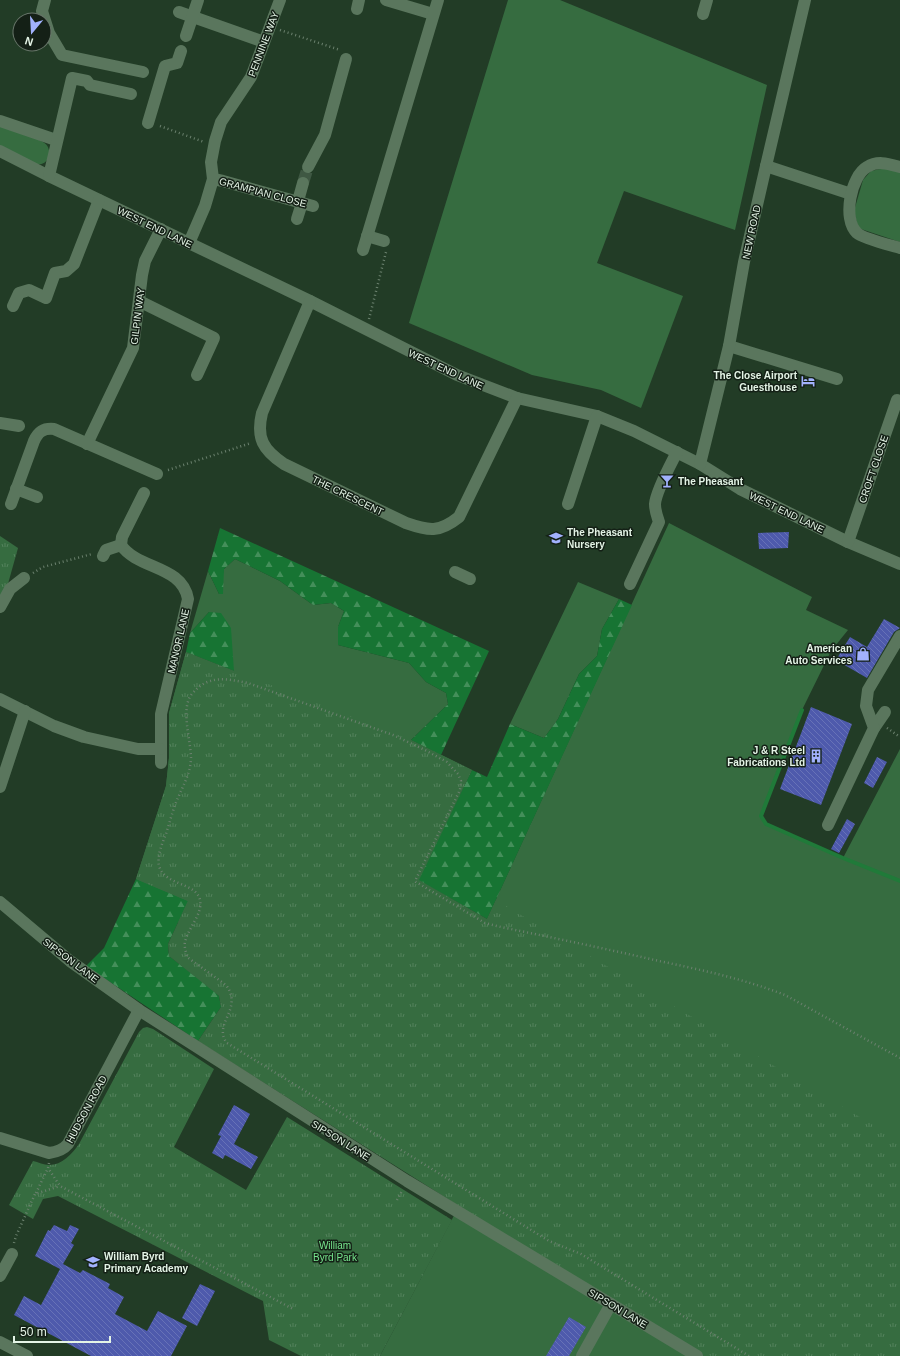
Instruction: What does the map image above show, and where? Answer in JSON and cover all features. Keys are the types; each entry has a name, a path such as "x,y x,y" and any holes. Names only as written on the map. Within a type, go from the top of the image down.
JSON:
{"street":[{"path":"44,0 42,11 49,33 62,55 143,72"},
{"path":"186,36 198,0"},
{"name":"PENNINE WAY","path":"189,243 205,206 213,179 211,162 214,145 221,122 251,78 280,0"},
{"path":"386,0 433,14"},
{"path":"363,250 438,0"},
{"path":"703,14 707,0"},
{"name":"NEW ROAD","path":"700,464 729,346 744,262 805,0"},
{"path":"179,12 264,42"},
{"path":"149,121 166,66 177,63 181,51"},
{"path":"308,167 325,135 343,55"},
{"path":"49,176 56,140 72,78 87,81 90,85 131,94"},
{"path":"0,121 56,140"},
{"name":"WEST END LANE","path":"0,151 310,301 457,375 517,398 597,416 634,431 700,464 740,489 848,542 900,564"},
{"path":"900,167 886,163 867,166 859,175 852,194 848,212 851,226 862,236 900,248"},
{"path":"766,166 852,194"},
{"name":"GRAMPIAN CLOSE","path":"213,179 304,203"},
{"path":"297,219 304,203 303,182"},
{"path":"13,306 19,293 24,291 29,290 46,298 56,273 66,270 74,264 99,200"},
{"name":"GILPIN WAY","path":"87,444 133,348 145,261 161,230"},
{"path":"367,236 385,245"},
{"path":"261,440 260,427 262,413 310,301"},
{"path":"139,302 214,338 197,375"},
{"path":"729,346 837,378"},
{"name":"THE CRESCENT","path":"261,440 266,449 284,464 406,523 431,530 441,528 459,517 517,398"},
{"name":"CROFT CLOSE","path":"848,542 897,400 900,401"},
{"path":"568,504 597,416"},
{"path":"0,423 19,426"},
{"path":"11,504 37,434 47,428 54,429 157,474"},
{"path":"630,584 659,522 655,502 677,452"},
{"path":"16,489 37,497"},
{"path":"103,556 106,550 121,544 122,537 144,493"},
{"name":"MANOR LANE","path":"121,544 130,554 177,578 186,591 188,599 161,714 161,763"},
{"path":"455,572 470,579"},
{"path":"0,607 10,589 24,578"},
{"path":"874,728 864,700 868,690 900,636"},
{"path":"0,699 54,726 84,737 138,749 160,749"},
{"path":"0,786 25,711"},
{"path":"828,825 874,728 885,712"},
{"name":"SIPSON LANE","path":"0,902 70,961 139,1010 406,1181 697,1356"},
{"name":"HUDSON ROAD","path":"49,1153 60,1151 68,1144 139,1010"},
{"path":"0,1138 49,1153"},
{"path":"0,1276 12,1254"},
{"path":"582,1356 611,1304"},
{"path":"0,1342 27,1356"}],"path":[{"path":"270,27 343,55"},
{"path":"149,121 214,145"},
{"path":"369,320 385,245"},
{"path":"157,474 261,440"},
{"path":"24,578 43,567 93,554 103,556"},
{"path":"749,1356 581,1254 549,1241 227,1043 223,1037 222,1031 232,1002 231,992 226,985 187,957 185,948 185,941 199,909 200,898 196,892 184,885 172,881 163,874 159,866 161,847 175,804 189,771 191,759 186,714 191,695 198,688 213,680 229,680 248,683 393,735 447,762 460,778 460,790 415,881 485,923 682,966 770,989 785,995 900,1058"},
{"path":"12,1254 16,1236 48,1168 49,1153"},
{"path":"48,1168 60,1186 293,1309"},
{"path":"36,1194 60,1186"}],"green space":[{"path":"508,0 560,0 767,85 735,230 624,191 597,263 683,296 641,408 601,390 532,375 409,323"},
{"path":"0,125 43,142 49,148 49,156 45,163 33,163 0,146"},
{"path":"885,168 900,172 900,242 858,228 854,211 863,180 871,171"},
{"path":"669,523 812,597 806,610 848,630 831,651 802,710 761,816 766,824 843,858 900,749 900,1356 380,1356 459,1206 136,879 166,786 169,758 169,713 186,652 234,671 209,612 190,633 208,571 219,594 224,569 235,559 280,581 313,605 331,603 344,611 338,627 338,645 409,663 426,682 446,693 448,704 411,740 472,770 418,880 486,921"},
{"path":"220,528 489,651 441,755 411,740 448,704 446,693 426,682 409,663 338,645 338,627 344,611 331,603 313,605 280,581 235,559 224,569 223,594 219,594 208,571"},
{"path":"0,536 18,548 4,598 0,600"},
{"path":"578,582 619,599 602,629 597,656 579,674 558,719 544,738 510,724"},
{"path":"619,599 632,605 487,919 418,880 472,770 487,777 510,724 544,738 558,719 579,674 597,656 602,629"},
{"path":"209,612 221,613 231,628 234,671 186,652 190,633"},
{"path":"186,652 411,740 472,770 419,880 487,919 496,900 900,1141 900,1356 711,1356 459,1206 198,1041 221,1007 219,996 169,956 168,944 188,901 136,879 166,786 169,758 169,713"},
{"path":"136,879 188,901 168,944 169,956 213,990 219,996 221,1007 198,1041 86,966 104,948"},
{"name":"William Byrd Park","path":"147,1027 153,1029 214,1069 174,1147 246,1190 287,1117 452,1220 380,1356 301,1356 269,1340 263,1301 58,1196 43,1199 33,1219 9,1205 33,1161 47,1165 54,1165 70,1155 76,1148 139,1032 143,1028"}],"building":[{"path":"789,532 788,548 759,549 758,533"},
{"name":"American Auto Services","path":"884,619 900,628 894,632 867,678 836,660 850,637 867,647"},
{"name":"J & R Steel Fabrications Ltd","path":"811,707 852,724 821,805 780,789"},
{"path":"877,757 887,762 873,788 864,783"},
{"path":"847,819 855,824 839,853 831,849"},
{"path":"234,1105 250,1114 234,1144 258,1157 251,1169 225,1155 223,1159 212,1153 221,1136 218,1135"},
{"path":"54,1225 67,1231 70,1225 79,1229 71,1243 74,1245 63,1264 80,1273 83,1270 110,1284 108,1288 124,1297 115,1314 147,1331 158,1311 187,1326 171,1356 91,1356 14,1315 24,1296 41,1305 60,1269 35,1256 48,1230 50,1231"},
{"path":"200,1284 215,1291 197,1326 182,1318"},
{"path":"569,1317 586,1327 569,1356 546,1356"}],"waterway":[{"path":"802,710 761,816 766,824 900,881"}],"tunnel":[{"path":"303,183 308,167"}],"place":[{"name":"The Close Airport Guesthouse","path":"808,381"},
{"name":"The Pheasant","path":"667,481"},
{"name":"The Pheasant Nursery","path":"556,538"},
{"name":"American Auto Services","path":"863,654"},
{"name":"J & R Steel Fabrications Ltd","path":"816,756"},
{"name":"William Byrd Primary Academy","path":"93,1262"}]}
